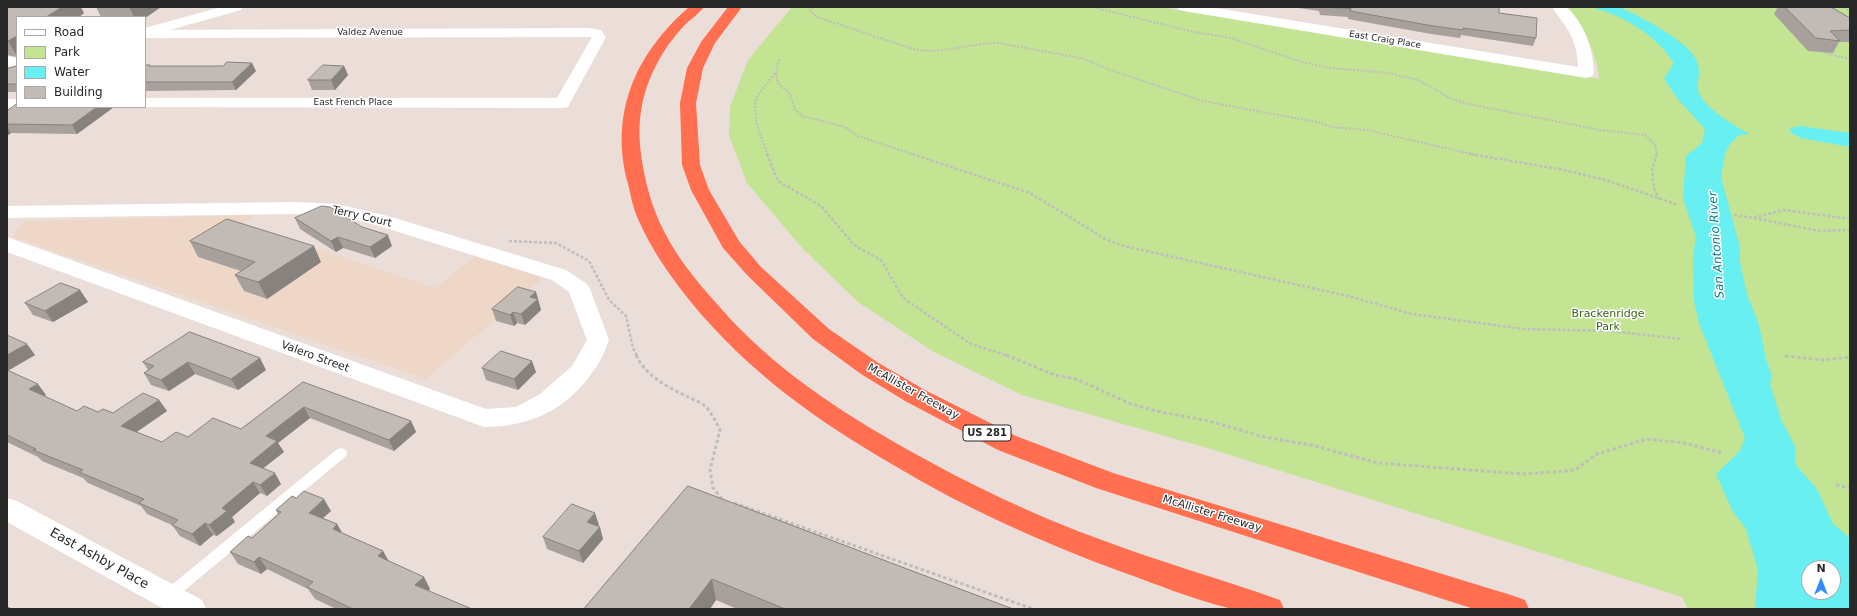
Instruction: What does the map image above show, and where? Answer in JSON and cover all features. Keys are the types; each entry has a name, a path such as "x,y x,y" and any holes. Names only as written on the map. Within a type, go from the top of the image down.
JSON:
{"highway":[{"name":"McAllister Freeway","path":"735,7 719,26 701,55 693,79 688,102 691,165 700,190 730,244 754,271 821,334 869,368 914,395 1007,443 1105,481 1514,609"},
{"path":"719,26 748,7"},
{"path":"690,11 657,48 640,80 632,115 630,142 632,163 647,216 674,266 725,330 760,364 806,400 934,478 1004,512 1065,539 1269,609"}],"street":[{"path":"146,34 236,7"},
{"name":"East Craig Place","path":"1184,7 1586,73 1586,56 1575,26 1559,7"},
{"name":"Valdez Avenue","path":"146,34 596,33 599,37 562,103"},
{"name":"East French Place","path":"146,103 562,103"},
{"name":"Terry Court","path":"8,214 296,208 352,213 381,220 559,275 579,289 598,340"},
{"name":"Valero Street","path":"7,243 9,246 484,418 506,418 523,415 540,406 569,383 586,365 598,340"},
{"name":"East Ashby Place","path":"7,509 179,603"}],"lane":[{"path":"179,603 341,453"}],"path":[{"path":"813,7 810,11 817,17 913,49 928,52 985,43 998,43 1081,58 1119,73 1203,100 1317,122 1330,127 1367,130 1462,154 1559,169 1606,180 1678,205"},
{"path":"1092,7 1194,32 1231,38 1316,65 1330,68 1388,72 1418,80 1452,99 1468,104 1600,130 1645,135 1654,144 1657,157 1652,169 1654,188 1659,199"},
{"path":"1844,7 1850,12"},
{"path":"1824,53 1850,59"},
{"path":"779,59 776,72 756,100 756,114 760,136 778,181 822,206 854,245 881,260 903,298 971,344 1021,360 1055,375 1076,379 1131,404 1156,412 1210,421 1264,437 1311,445 1367,461 1523,474 1575,470 1597,454 1647,439 1684,443 1722,453"},
{"path":"776,72 778,83 790,94 795,109 802,116 845,127 858,136 986,180 1013,186 1030,193 1107,240 1124,246 1352,297 1412,314 1524,329 1611,331 1680,339"},
{"path":"1753,218 1784,210 1809,212 1850,220"},
{"path":"1734,215 1819,231 1850,230"},
{"path":"505,244 509,241 520,240 556,243 589,261 609,300 626,316 633,348 639,361 655,378 670,389 704,405 713,416 720,430 710,470 713,488 721,499 1033,609"},
{"path":"1785,356 1823,360 1850,357"},
{"path":"1836,485 1850,488"}],"shaded area":[{"path":"256,215 243,224 435,288 475,256 543,278 426,379 13,237 16,229 26,221"}],"green space":[{"name":"Brackenridge Park","path":"792,7 1160,7 1599,79 1596,60 1588,40 1577,21 1564,7 1850,7 1850,609 1688,609 1682,597 1214,450 1022,395 934,352 858,302 803,249 747,183 729,136 730,107 748,60"}],"water":[{"name":"San Antonio River","path":"1610,6 1621,8 1649,22 1682,43 1694,56 1698,65 1698,89 1705,102 1711,109 1750,134 1739,135 1730,144 1725,154 1721,177 1740,247 1740,262 1747,294 1759,325 1766,359 1772,376 1770,384 1782,422 1795,446 1795,464 1817,489 1833,524 1850,538 1850,609 1755,609 1758,570 1746,529 1732,510 1716,474 1740,451 1745,438 1699,323 1694,301 1693,256 1696,237 1683,198 1686,156 1702,143 1705,129 1677,98 1664,79 1674,63 1658,43 1648,35 1637,27 1614,15 1590,7"},
{"path":"1800,126 1850,133 1850,147 1801,138 1791,133 1790,128"}],"building":[{"path":"7,7 62,7 48,16 16,16 16,37 7,41"},
{"path":"1322,7 1499,7 1499,13 1537,18 1536,38 1463,28 1463,30 1433,26 1350,11 1351,9"},
{"path":"1785,7 1831,7 1850,18 1850,30 1830,31 1840,41 1816,38"},
{"path":"227,62 252,63 232,82 146,82 146,65 223,66"},
{"path":"323,65 344,66 331,80 308,80"},
{"path":"16,66 16,84 7,84 7,69"},
{"path":"16,105 16,108 96,108 72,125 7,124 7,111"},
{"path":"322,206 330,207 362,227 388,235 370,247 338,237 331,241 295,218"},
{"path":"227,219 314,246 258,282 235,275 255,262 190,241"},
{"path":"61,283 80,290 45,311 25,303"},
{"path":"518,287 536,292 530,297 538,299 521,314 513,312 510,315 492,309"},
{"path":"190,332 260,358 231,379 188,362 161,380 144,373 154,366 143,362"},
{"path":"7,335 27,344 7,355"},
{"path":"501,351 532,361 514,379 482,368"},
{"path":"7,370 38,384 29,389 77,411 84,406 98,412 103,409 113,413 143,393 159,400 121,426 162,442 176,432 188,437 213,418 241,429 303,382 411,421 389,440 304,407 266,436 277,441 250,463 275,473 260,485 253,482 222,508 227,511 209,525 205,523 192,534 172,525 178,520 139,503 144,499 79,472 83,470 33,450 36,449 7,435"},
{"path":"688,486 1013,609 785,609 712,579 689,609 584,609"},
{"path":"304,491 324,499 309,513 337,524 333,529 383,551 378,556 424,577 415,585 472,609 353,609 307,587 313,582 259,557 254,562 230,552 248,536 252,538 281,512 276,510 292,496 296,498"},
{"path":"572,504 595,513 587,522 600,527 579,551 543,537"}]}
